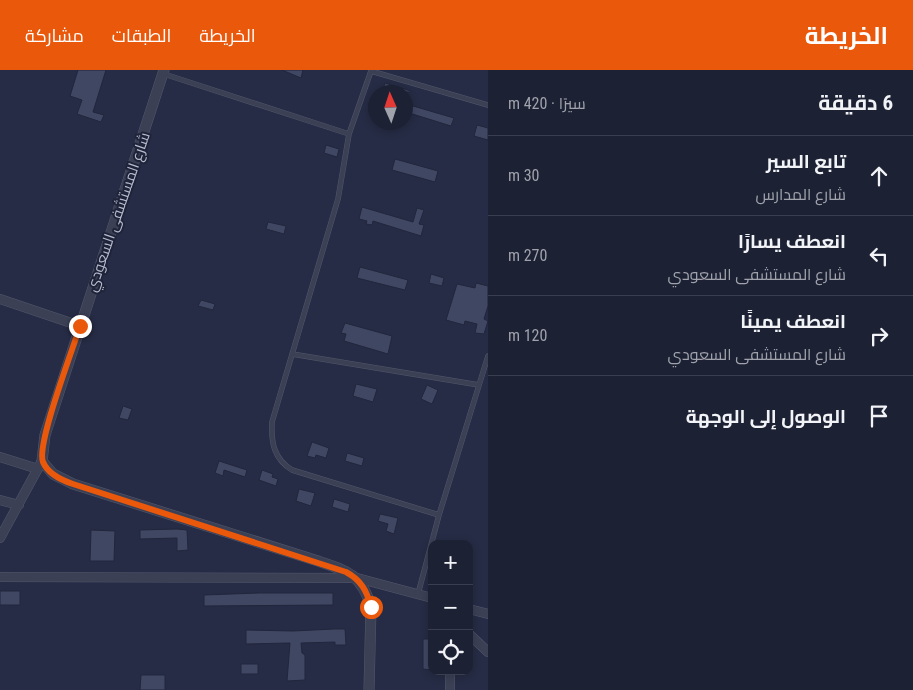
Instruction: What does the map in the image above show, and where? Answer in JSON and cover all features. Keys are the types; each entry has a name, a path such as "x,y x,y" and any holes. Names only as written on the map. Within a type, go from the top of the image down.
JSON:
{"street":[{"name":"شارع المستشفى السعودي","path":"40,465 45,435 163,72"},
{"path":"0,299 80,326"},
{"path":"0,457 40,465 73,484 318,561 357,578 428,597"},
{"path":"0,538 40,465"},
{"path":"0,500 19,505"},
{"path":"0,577 357,578"},
{"path":"357,578 368,594 371,607 369,690"},
{"path":"473,610 488,614"},
{"path":"473,638 488,652"},
{"path":"450,675 450,690"}],"lane":[{"path":"439,515 292,470 282,464 276,454 272,435 272,422 338,199 349,134 372,70 488,105"},
{"path":"163,72 349,134"},
{"path":"292,354 479,385"},
{"path":"418,594 439,515 488,356"}],"building":[{"path":"78,70 106,70 93,112 104,115 101,122 77,114 82,100 70,96"},
{"path":"282,70 303,70 301,78"},
{"path":"413,106 454,118 451,126 413,114"},
{"path":"477,125 488,128 488,140 474,136"},
{"path":"326,145 339,149 337,157 324,153"},
{"path":"395,159 438,171 435,182 392,170"},
{"path":"362,207 413,222 417,208 424,210 419,224 424,225 421,236 373,221 372,225 366,224 367,221 359,219"},
{"path":"268,222 286,226 284,234 266,229"},
{"path":"360,267 408,280 405,290 357,278"},
{"path":"431,274 444,278 442,286 429,283"},
{"path":"476,283 488,286 488,306 484,319 488,321 484,334 475,333 477,324 465,321 464,325 446,320 457,284 475,288"},
{"path":"201,300 215,304 213,310 198,306"},
{"path":"345,323 392,336 388,354 344,341 346,334 341,333"},
{"path":"356,384 377,389 373,402 353,396"},
{"path":"427,385 438,390 432,404 421,399"},
{"path":"123,406 132,409 128,420 119,418"},
{"path":"312,442 329,448 326,458 316,455 315,458 307,456"},
{"path":"347,453 364,458 362,466 345,461"},
{"path":"219,461 247,470 245,477 224,470 223,476 215,473"},
{"path":"262,470 273,474 272,477 278,479 276,486 259,480"},
{"path":"299,489 315,493 311,506 296,501"},
{"path":"334,499 350,504 348,512 332,507"},
{"path":"380,514 398,518 394,534 386,531 388,524 378,521"},
{"path":"91,530 115,531 114,561 90,561"},
{"path":"140,530 187,530 188,550 177,551 177,538 140,539"},
{"path":"0,591 20,591 20,605 0,605"},
{"path":"333,593 333,605 204,606 204,595"},
{"path":"345,629 346,645 335,645 335,642 301,643 302,653 305,655 305,680 287,681 290,643 246,644 246,630 293,631"},
{"path":"423,639 428,639 428,670 423,669"},
{"path":"241,664 258,664 258,674 241,674"},
{"path":"141,675 165,675 165,690 140,690"}],"route":[{"path":"80,326 42,446 42,461 47,469 61,479 73,484 200,526 335,567 357,578 368,594 371,607"}]}
